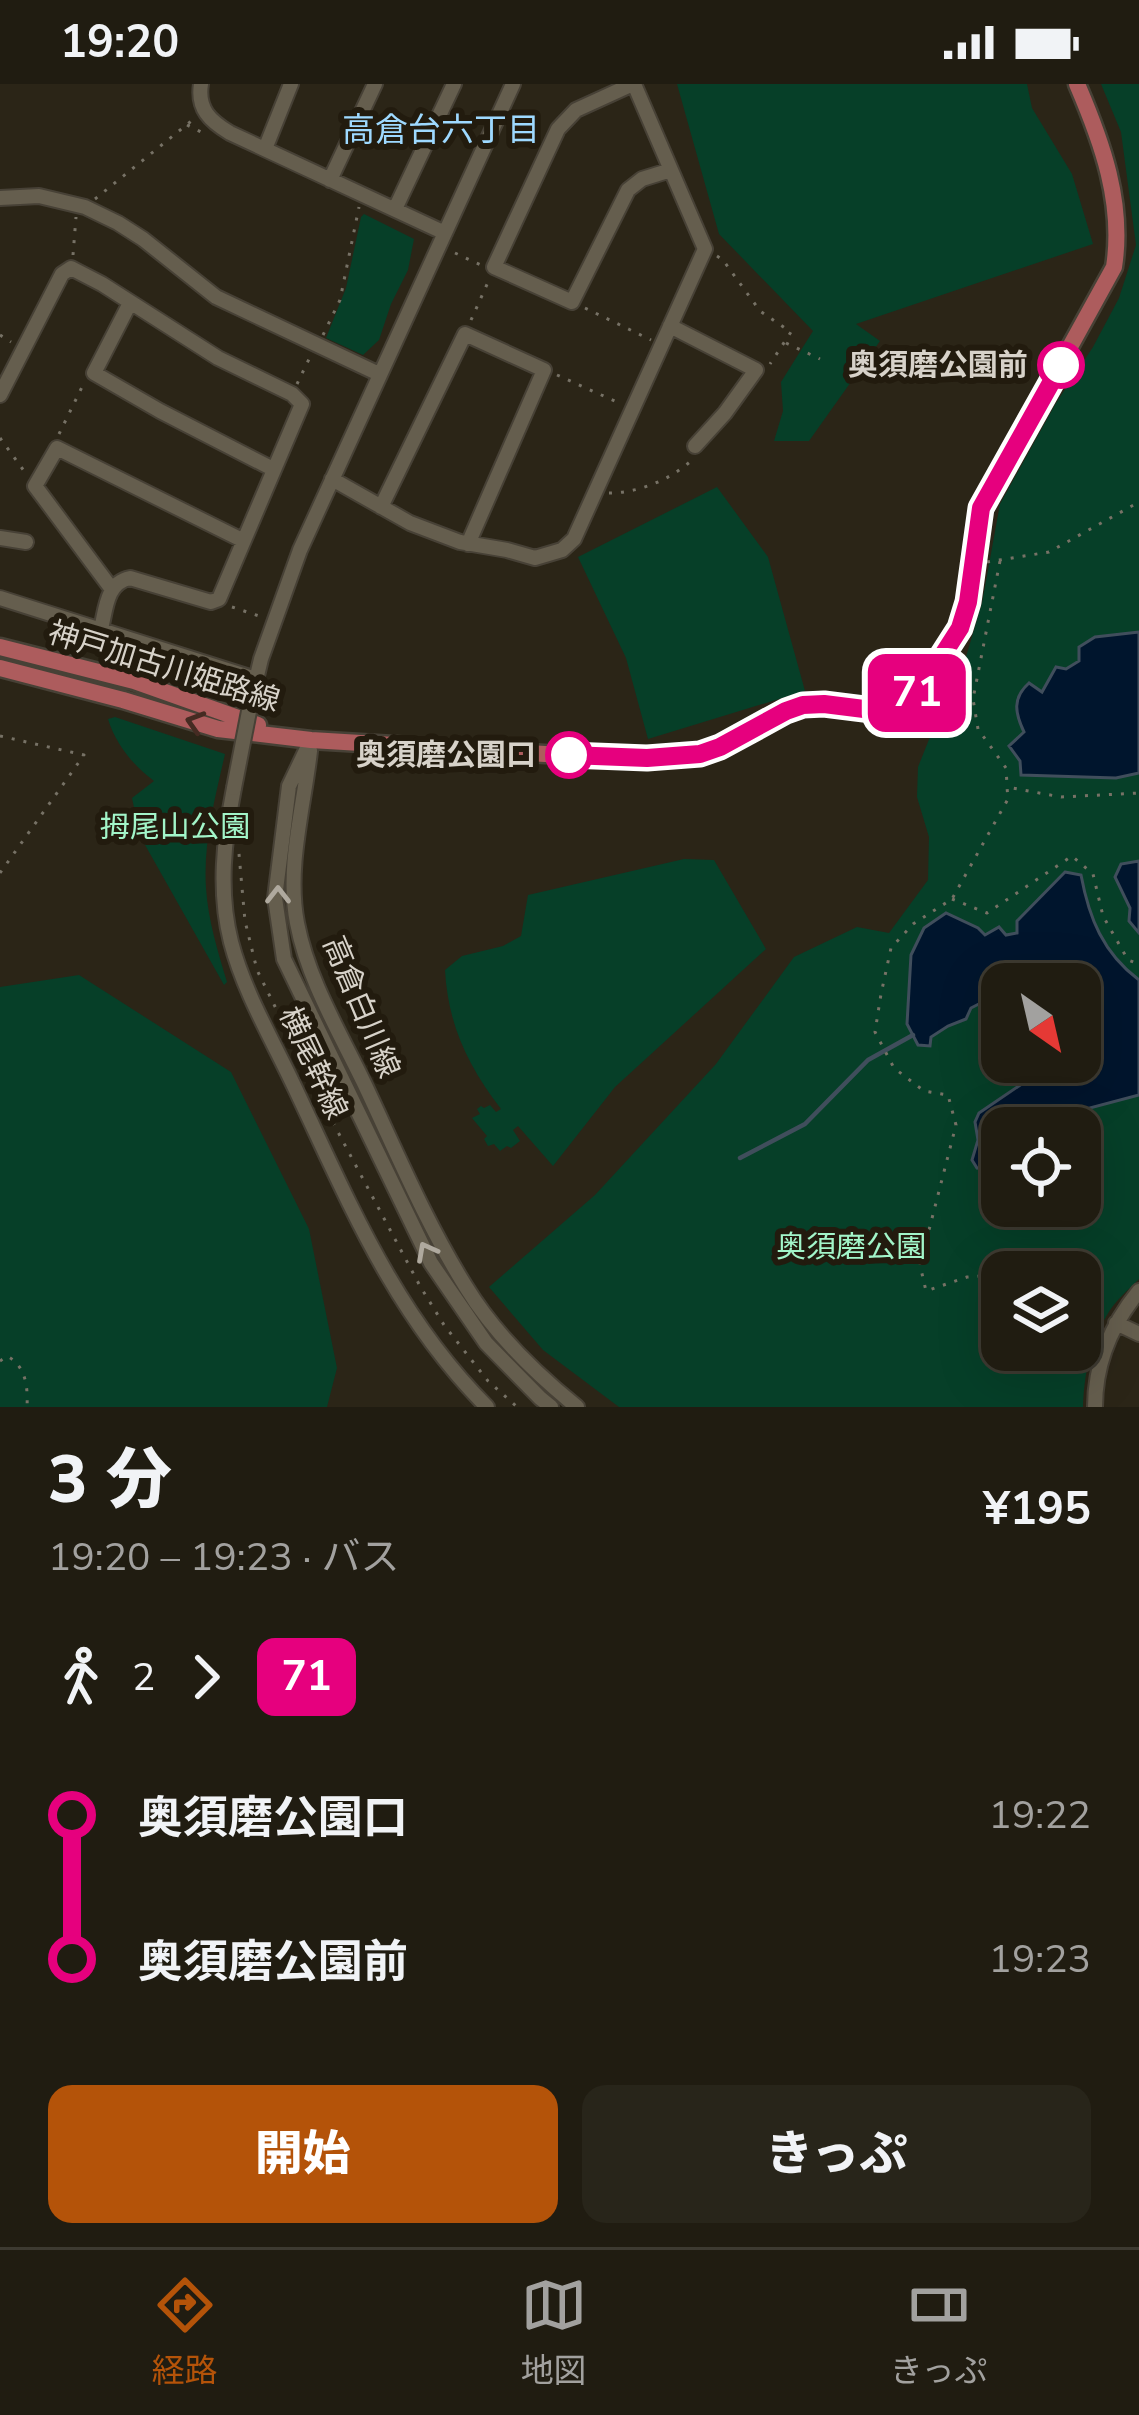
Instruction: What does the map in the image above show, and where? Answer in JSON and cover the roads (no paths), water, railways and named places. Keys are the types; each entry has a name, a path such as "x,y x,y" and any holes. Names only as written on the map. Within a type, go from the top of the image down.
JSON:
{"main road":[{"name":"神戸加古川姫路線","path":"0,668 218,729 311,740 611,758 700,754 803,705 872,710 904,703 919,692 960,628 981,508 1114,267 1117,248 1110,177 1102,141 1078,84"},
{"name":"神戸加古川姫路線","path":"0,647 134,681 311,740"}],"street":[{"path":"201,84 204,112 212,122 445,232"},
{"path":"265,149 291,84"},
{"path":"330,180 375,84"},
{"path":"395,209 454,84"},
{"name":"横尾幹線","path":"487,1407 442,1359 393,1287 244,980 223,895 234,788 256,679 280,600 513,84"},
{"path":"332,479 410,523 468,544 535,558 562,550 574,539 705,249 671,170 633,84 576,110 558,129 494,267 572,302 628,190 642,178 671,170"},
{"path":"0,198 39,196 86,207 143,239 216,297 380,374"},
{"path":"0,394 62,274 71,268 302,404 219,598 212,602 130,578 119,580 112,588 101,629"},
{"path":"130,303 94,373 273,469"},
{"path":"670,326 756,370 697,449"},
{"path":"381,507 465,334 544,370 468,544"},
{"path":"112,588 35,486 57,448 242,540"},
{"path":"0,538 26,542"},
{"path":"0,598 256,679"},
{"name":"高倉白川線","path":"311,740 289,786 280,853 275,898 284,959 431,1263 486,1343 551,1407"},
{"name":"高倉白川線","path":"311,740 294,871 296,920 311,974 468,1291 510,1343 577,1407"},
{"path":"1094,1407 1097,1373 1116,1323 1139,1291"},
{"path":"1116,1323 1139,1334"}],"water":[{"path":"1139,632 1139,773 1116,778 1021,775 1020,761 1009,746 1024,732 1017,706 1024,689 1029,683 1042,692 1056,667 1066,669 1079,661 1079,647 1095,637"},
{"path":"1139,861 1139,933 1129,921 1130,908 1115,877 1121,864"},
{"path":"1065,872 1081,875 1099,934 1139,980 1139,1095 1093,1107 988,1107 1023,1083 1101,1083 1101,963 981,963 981,1003 971,1008 966,1019 931,1037 930,1046 918,1045 907,1024 911,955 924,928 946,913 985,935 999,927 1006,935 1017,933 1017,921"},
{"path":"981,1112 981,1168 972,1160"}],"waterway":[{"path":"740,1158 805,1124 868,1060 913,1035"}],"place":[{"name":"奥須磨公園前","path":"1061,365"},
{"name":"奥須磨公園口","path":"569,755"}],"district":[{"name":"高倉台六丁目","path":"441,130"}],"park label":[{"name":"拇尾山公園","path":"175,827"},
{"name":"奥須磨公園","path":"851,1247"}]}
